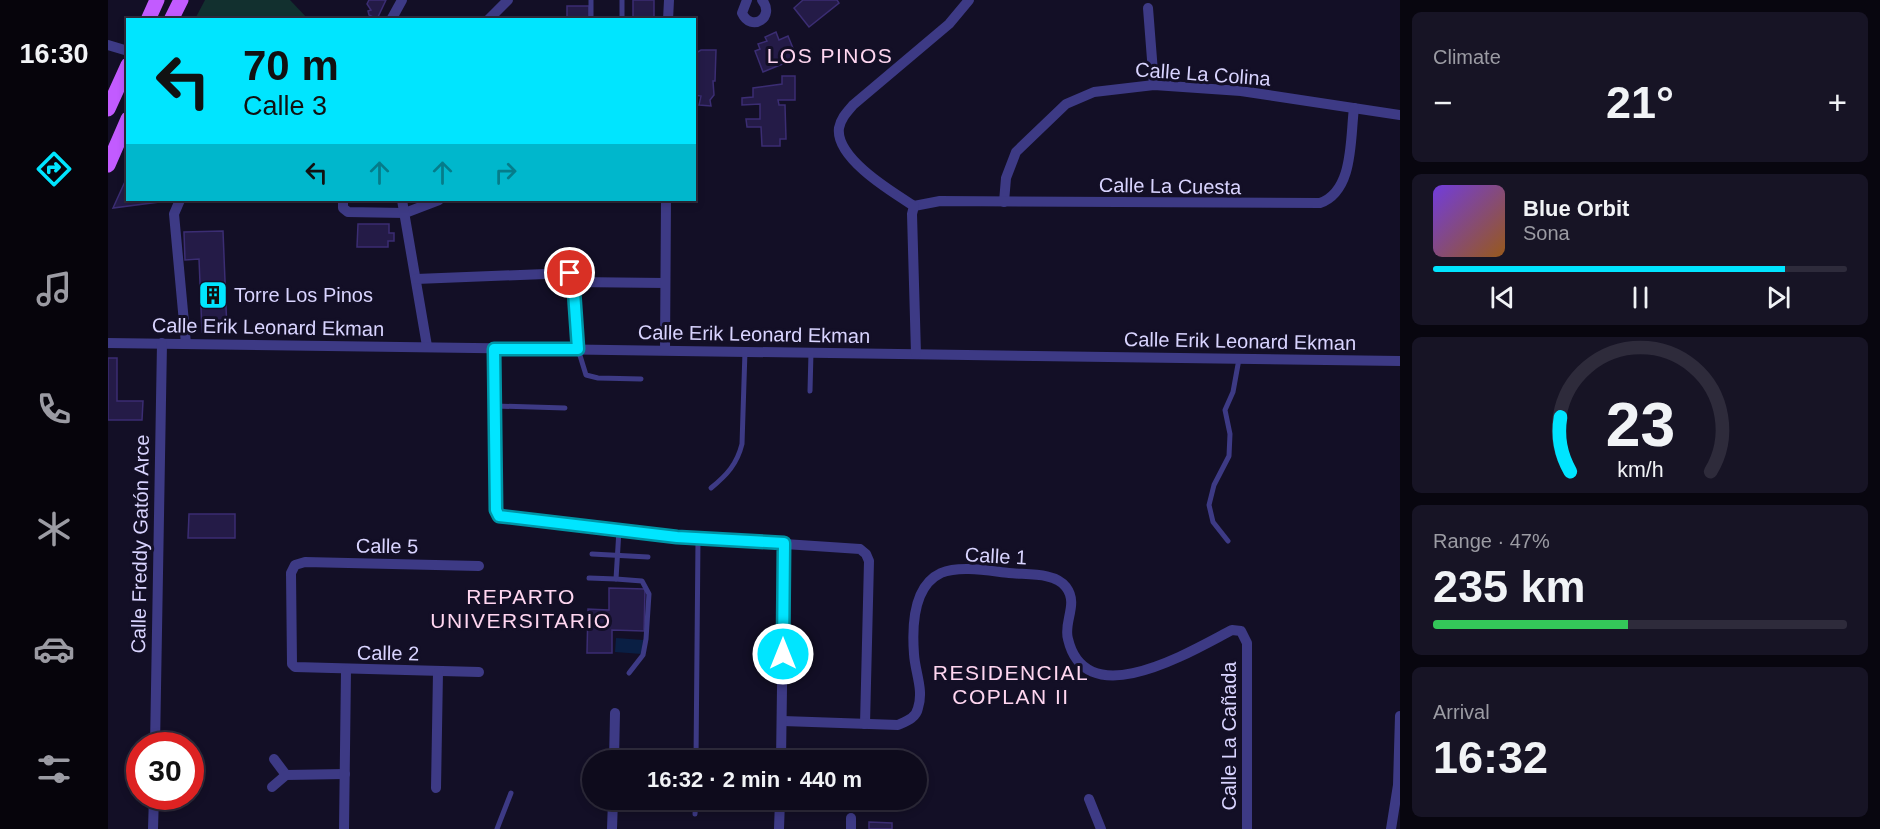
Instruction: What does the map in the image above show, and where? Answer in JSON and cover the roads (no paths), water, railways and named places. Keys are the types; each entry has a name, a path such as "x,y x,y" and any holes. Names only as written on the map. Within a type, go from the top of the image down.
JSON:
{"main road":[{"path":"149,18 157,0"},
{"path":"172,18 180,0"},
{"path":"108,109 126,69"},
{"path":"108,165 126,124"}],"street":[{"path":"392,18 402,0"},
{"path":"490,18 508,0"},
{"path":"668,18 669,0"},
{"path":"747,0 742,13 746,20 753,23 761,21 767,14 767,5 762,0"},
{"path":"916,354 912,214 914,206 868,174 847,153 840,140 839,130 843,117 853,105 949,24 969,0"},
{"path":"1148,8 1154,85"},
{"path":"108,45 126,50"},
{"name":"Calle La Colina","path":"1004,202 1006,177 1016,152 1066,104 1094,92 1154,85 1241,91 1400,115"},
{"name":"Calle La Cuesta","path":"914,206 940,201 1320,203 1335,194 1346,173 1353,108"},
{"path":"180,201 174,214 186,344"},
{"path":"343,201 343,208 348,212 405,213 436,201"},
{"path":"402,201 427,346"},
{"path":"665,350 666,201"},
{"path":"416,279 572,278 665,283"},
{"path":"572,278 578,349"},
{"name":"Calle Erik Leonard Ekman","path":"108,343 1400,361"},
{"name":"Calle Freddy Gatón Arce","path":"154,732 162,344"},
{"path":"494,349 496,510 499,516 698,538 860,549 866,554 869,561 865,724"},
{"path":"782,750 784,543"},
{"name":"Calle 5","path":"295,667 292,664 291,573 295,565 305,562 479,566"},
{"name":"Calle 1","path":"783,721 898,725 912,719 918,710 921,689 914,655 918,599 928,581 943,572 984,571 1050,577 1065,585 1072,601 1067,636 1072,654 1082,664 1098,673 1132,674 1173,662 1232,630 1241,632 1246,644"},
{"name":"Calle La Cañada","path":"1246,644 1246,829"},
{"name":"Calle 2","path":"295,667 479,672"},
{"path":"344,829 346,670"},
{"path":"436,788 438,672"},
{"path":"614,750 615,713"},
{"path":"1391,829 1399,786 1400,716"},
{"path":"274,759 286,775"},
{"path":"272,788 286,775 345,774"},
{"path":"1089,799 1101,829"},
{"path":"153,829 154,810"},
{"path":"612,829 613,810"},
{"path":"779,829 780,810"}],"lane":[{"path":"591,0 591,18"},
{"path":"622,0 622,18"},
{"path":"578,349 586,375 598,378 641,380"},
{"path":"711,488 729,472 740,450 745,351"},
{"path":"810,391 811,352"},
{"path":"1228,541 1213,522 1209,505 1214,485 1229,456 1230,434 1225,410 1233,392 1239,359"},
{"path":"495,406 565,408"},
{"path":"616,579 619,530"},
{"path":"696,750 698,538"},
{"path":"592,554 648,557"},
{"path":"589,578 642,581 649,594 645,650 629,673"},
{"path":"497,829 511,793"},
{"path":"695,810 695,814"}],"water":[{"path":"616,638 643,640 642,654 615,652"}],"place":[{"name":"Torre Los Pinos","path":"213,295"}],"district":[{"name":"LOS PINOS","path":"830,55"},
{"name":"REPARTO UNIVERSITARIO","path":"521,608"},
{"name":"RESIDENCIAL COPLAN II","path":"1011,684"}]}
